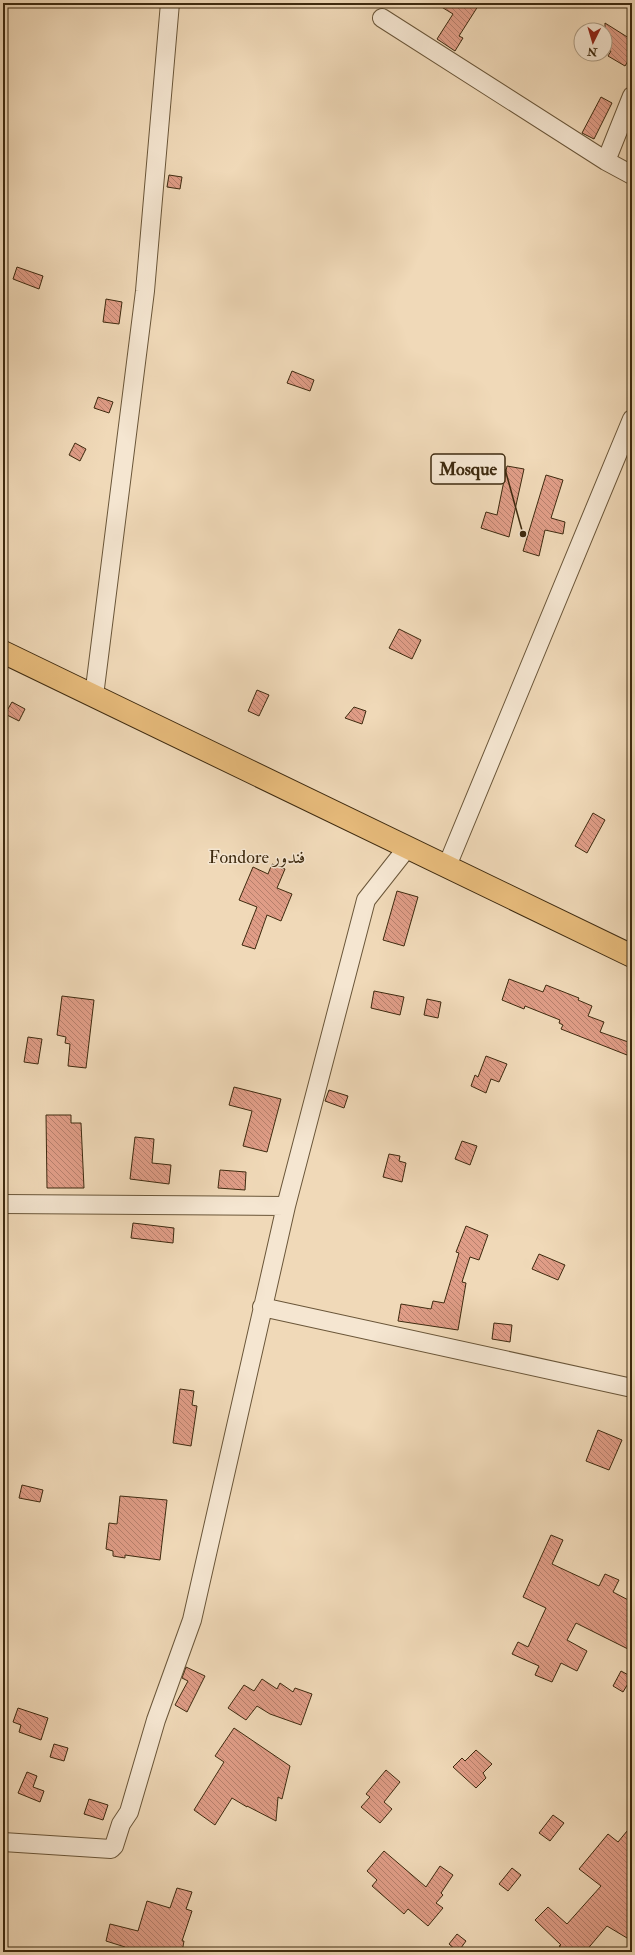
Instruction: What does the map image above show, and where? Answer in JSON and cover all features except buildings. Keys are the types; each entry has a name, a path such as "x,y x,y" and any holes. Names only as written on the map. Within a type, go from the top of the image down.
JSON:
{"main road":[{"path":"3,652 632,956"}],"street":[{"path":"94,696 145,291 170,3"},
{"path":"382,18 606,161 632,175"},
{"path":"606,161 632,96"},
{"path":"447,866 632,419"},
{"path":"3,1842 105,1850 114,1846 121,1824 129,1812 156,1720 192,1620 286,1206 366,900 407,848"},
{"path":"3,1204 286,1206"},
{"path":"262,1307 632,1388"}],"place":[{"name":"Mosque","path":"523,534"}],"district":[{"name":"Fondore فندور","path":"257,857"}]}
